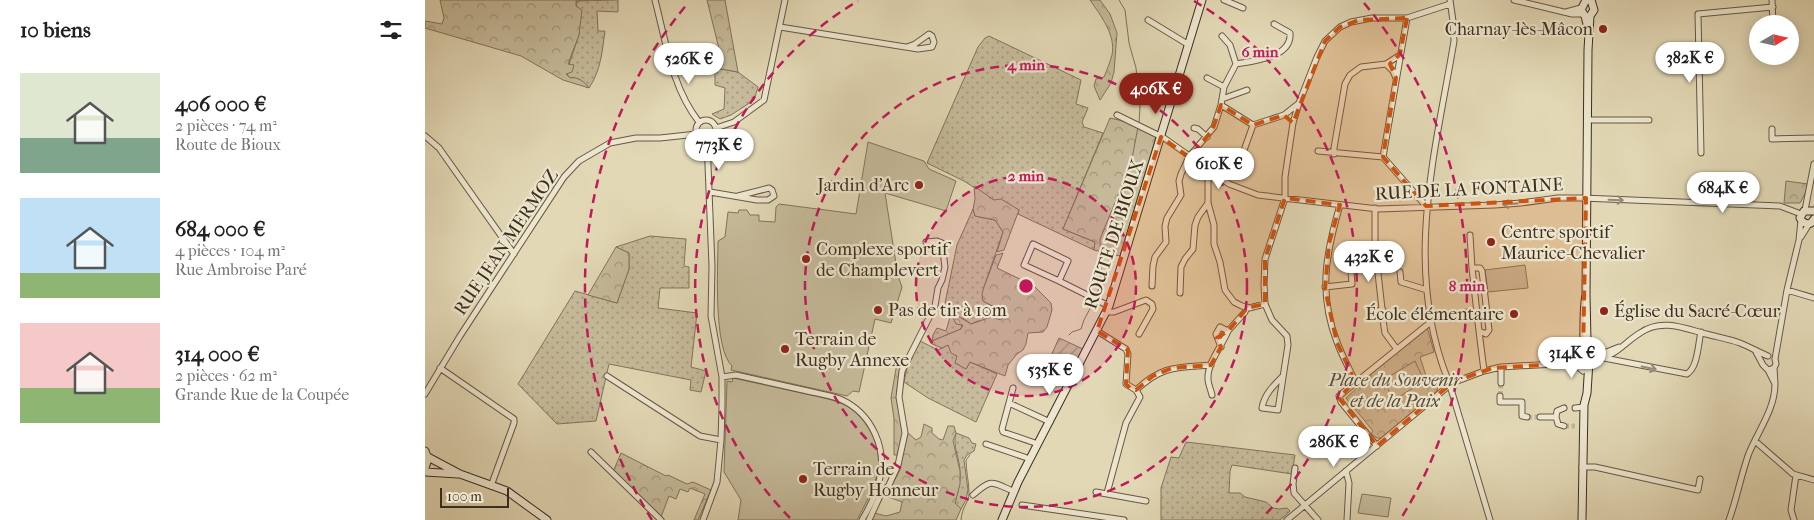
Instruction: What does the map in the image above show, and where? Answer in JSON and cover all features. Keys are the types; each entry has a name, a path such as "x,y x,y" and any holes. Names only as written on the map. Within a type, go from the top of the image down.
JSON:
{"main road":[{"name":"ROUTE DE BIOUX","path":"1002,520 1013,491 1108,309 1202,0"},
{"path":"1582,520 1581,426 1587,393 1590,356 1587,338 1586,294 1588,30 1586,8"},
{"path":"1584,405 1582,390 1583,371 1590,356"},
{"path":"460,474 425,470 427,454 460,474 507,491 547,520"}],"street":[{"path":"655,0 680,90 699,122"},
{"path":"716,128 734,122 764,100 785,0"},
{"path":"1224,0 1243,8"},
{"path":"1514,0 1566,12 1586,8"},
{"path":"1772,0 1773,15"},
{"path":"1282,377 1272,387 1262,408 1278,410 1288,345 1287,336 1272,320 1265,304 1265,259 1285,198 1285,177 1293,123 1321,47 1340,27 1359,20 1407,18 1429,12 1450,2 1454,41 1439,120 1426,206 1424,256 1432,321 1450,382 1453,386 1287,520"},
{"path":"1701,153 1698,14 1773,7"},
{"path":"1383,157 1407,18"},
{"path":"1148,20 1189,45"},
{"path":"1236,64 1266,58 1285,47 1290,32 1274,24"},
{"path":"780,27 918,49 932,47 934,42 929,34 907,47"},
{"path":"1152,286 1151,274 1155,258 1166,242 1165,226 1167,218 1179,200 1181,174 1189,157 1215,127 1224,87 1236,64 1230,45 1223,36"},
{"path":"1334,154 1347,80 1350,74 1361,67 1387,64 1400,54"},
{"path":"1387,64 1396,78"},
{"path":"1207,78 1224,87"},
{"path":"1222,102 1247,90"},
{"path":"1222,102 1253,125"},
{"path":"1253,125 1284,115 1299,103"},
{"name":"RUE DE LA FONTAINE","path":"1117,115 1161,137 1229,184 1250,193 1375,208 1521,204 1558,198 1587,198 1779,206 1809,216"},
{"path":"1284,115 1293,123"},
{"path":"705,120 711,121 716,128 713,137 707,140 697,134 696,128 699,122 705,120"},
{"path":"1587,120 1649,120"},
{"path":"1243,153 1253,125"},
{"path":"1194,128 1198,128 1207,137"},
{"path":"1772,129 1772,139 1814,138"},
{"name":"RUE JEAN MERMOZ","path":"425,394 563,177 587,156 610,144 624,140 697,134"},
{"path":"425,136 439,148 514,254"},
{"path":"703,520 717,482 721,440 722,376 711,316 710,192 707,140"},
{"path":"1318,151 1334,154 1383,157 1426,206"},
{"path":"1771,369 1776,363 1775,359 1787,290 1799,240 1809,216 1814,164"},
{"path":"1211,172 1208,180 1208,203 1214,225 1214,244 1220,262 1225,290 1234,302 1247,307 1265,304"},
{"path":"710,192 757,200 771,199 773,192 769,188 738,196"},
{"path":"755,192 759,195 757,200"},
{"path":"1180,293 1181,267 1193,249 1195,225 1208,203"},
{"path":"1340,205 1329,243 1325,288 1330,320 1337,343 1355,381"},
{"path":"1375,208 1375,246 1385,333 1396,348"},
{"path":"1469,235 1484,371"},
{"path":"869,520 898,465 905,433 899,397 902,371 935,306 938,288 944,274 944,249 942,243 937,241 926,242"},
{"path":"1059,281 1068,261 1033,244 1024,265 1099,300 1108,309 1115,312 1146,300 1152,304 1153,309 1139,334"},
{"path":"1472,268 1480,268 1482,271 1489,330 1481,344"},
{"path":"1325,288 1352,284 1351,272"},
{"path":"1401,272 1401,282 1427,290"},
{"path":"1787,290 1814,298"},
{"path":"1476,300 1485,299"},
{"path":"1212,395 1208,378 1211,365 1228,331 1245,312 1247,307"},
{"path":"1370,312 1383,310"},
{"path":"1377,446 1341,402 1339,396 1355,381 1432,321"},
{"path":"1450,382 1501,367 1574,364 1590,356 1604,353 1626,344 1640,332 1657,326 1673,325 1701,332 1739,343 1775,359"},
{"path":"1221,347 1216,334 1221,327 1228,331"},
{"path":"1097,331 1126,349 1128,354 1125,384 1136,390 1140,397 1125,423 1107,493"},
{"path":"1479,331 1486,334"},
{"path":"1590,356 1687,374 1691,372 1694,366 1701,332"},
{"path":"1763,362 1778,347"},
{"path":"1729,520 1749,452 1773,398 1775,384 1771,369 1763,365 1756,352"},
{"path":"1574,364 1583,371"},
{"path":"1136,390 1162,371 1172,368 1211,365"},
{"path":"1501,367 1501,382"},
{"path":"440,368 513,419 514,423 491,486"},
{"path":"722,376 736,375 831,396 849,404 863,416 871,425 877,438 882,461 878,486 862,520"},
{"path":"607,376 700,436 721,440"},
{"path":"1013,388 1002,429 1003,432 1038,444"},
{"path":"1448,389 1491,520"},
{"path":"1501,396 1500,402 1522,402 1522,416 1527,416"},
{"path":"1009,402 1049,422"},
{"path":"1575,408 1584,405"},
{"path":"1564,408 1557,411 1556,417 1558,424 1564,426"},
{"path":"1539,417 1556,417"},
{"path":"1755,441 1796,475 1814,480"},
{"path":"985,444 1030,459"},
{"path":"591,452 661,520"},
{"path":"1582,467 1595,467 1698,490 1700,479"},
{"path":"1295,468 1294,493 1318,520"},
{"path":"1346,471 1349,482 1347,520"},
{"path":"1793,520 1791,510 1796,475"},
{"path":"973,495 986,484 993,483 1013,491"},
{"path":"1096,492 1145,501"},
{"path":"1022,505 1124,520"}],"highlighted area":[{"path":"1407,18 1400,54 1390,64 1396,78 1383,157 1426,206 1586,198 1583,356 1573,363 1493,368 1453,382 1377,446 1339,398 1355,381 1337,343 1325,289 1329,243 1340,205 1285,198 1265,259 1265,304 1247,308 1229,330 1217,338 1221,347 1211,365 1172,368 1153,376 1136,390 1130,388 1126,384 1128,350 1097,331 1161,137 1189,157 1212,131 1221,105 1253,125 1284,115 1293,123 1325,41 1340,27 1359,20"}],"green space":[{"path":"440,0 589,0 576,1 576,6 582,10 579,35 568,64 574,65 572,72 566,74 570,78 581,80 589,88 563,80 521,56 425,28 425,21 442,24 444,18"},
{"path":"618,0 618,12 597,11 598,31 605,31 599,68 589,88 578,79 570,78 566,73 579,35 576,1"},
{"path":"707,0 725,0 738,72 715,68 723,65"},
{"path":"1090,0 1100,0 1110,14 1117,33 1114,72 1111,83 1100,100 1094,86 1096,79 1104,77 1113,48 1107,26"},
{"path":"989,36 1081,80 1076,104 1088,108 1082,122 1084,127 1103,133 1063,229 1095,242 1094,250 1018,214 1019,210 994,200 964,181 927,163 978,47"},
{"path":"715,68 738,72 758,87 754,100 731,115 720,119 712,114 724,109 725,88 715,85"},
{"path":"1110,118 1127,122 1156,137 1120,256 1094,250 1095,242 1063,229"},
{"name":"Complexe sportif de Champlevert","path":"868,142 924,161 929,169 956,181 946,211 885,193 898,276 902,287 891,323 875,319 859,392 853,391 847,396 731,370 732,366 726,357 719,326 717,288 718,241 725,237 728,212 738,213 739,210 747,210 750,215 759,215 759,221 775,222 776,207 779,204 856,214"},
{"path":"1786,181 1808,184 1800,203 1784,203"},
{"path":"974,186 994,200 1001,199 1019,210 1004,250 997,252 1003,232 995,220 975,216 973,209 975,199"},
{"path":"973,209 975,216 995,220 1003,232 984,287 983,301 998,309 1007,311 1001,321 978,321 971,324 963,318 961,329 932,341 937,328 946,331 950,317 943,313 957,245"},
{"path":"650,236 686,239 684,266 689,267 689,288 660,288 658,308 697,313 691,367 706,371 701,392 690,390 691,380 609,364 596,421 557,424 518,384 575,291 617,303 629,269 629,253 616,247"},
{"path":"616,247 629,253 629,269 617,303 588,295"},
{"path":"1003,253 997,268 1034,286 1051,303 1052,310 1047,327 1043,332 1028,333 1023,350 1008,365 1005,376 970,362 966,369 955,363 957,356 951,353 948,345 942,348 932,344 932,341 961,329 963,325 956,324 953,318 956,315 971,324 991,317 1001,320 1005,316 1007,311 998,309 983,301 982,294 996,255"},
{"path":"1525,265 1528,288 1488,292 1485,270"},
{"name":"Place du Souvenir et de la Paix","path":"1427,327 1434,352 1420,357 1427,379 1434,377 1438,386 1437,391 1382,438 1377,438 1371,434 1373,431 1346,398 1357,388 1355,386"},
{"path":"1059,338 1083,349 1073,368 1050,358"},
{"path":"920,341 938,350 948,345 966,369 970,362 997,374 976,422 928,398 904,382 908,363"},
{"path":"1415,361 1424,381 1394,400 1383,380"},
{"path":"897,363 901,363 897,390 903,434 897,455 894,455 894,419 891,398"},
{"path":"733,378 821,397 845,405 860,417 875,442 879,461 875,483 857,520 738,520 741,500 724,472 727,381 732,382"},
{"path":"924,424 932,428 932,433 943,440 948,426 954,426 956,433 953,441 960,471 960,484 955,503 961,509 956,520 872,520 874,513 886,516 900,512 902,502 886,496 900,470 908,433 916,440 921,437"},
{"path":"956,433 969,438 972,443 976,444 974,451 967,455 964,460 968,490 966,500 961,509 955,503 960,476 955,443"},
{"path":"1186,442 1295,455 1292,474 1232,465 1230,471 1229,493 1240,493 1245,497 1266,502 1273,508 1287,508 1290,511 1280,520 1161,520 1161,488 1171,457 1179,458"},
{"path":"621,453 666,476 668,475 687,484 693,482 711,490 698,520 694,520 705,494 690,488 688,492 680,489 676,499 669,496 661,517 613,472"},
{"path":"1362,494 1391,498 1388,517 1358,513"}],"waterway":[{"path":"1119,0 1125,10 1129,43 1136,68 1140,107 1139,123"},
{"path":"1096,298 1101,269 1100,239 1131,164 1138,127"},
{"path":"1069,335 1081,329 1094,301"},
{"path":"961,520 969,496 966,460 970,455"}],"tunnel":[{"path":"1500,396 1501,383"},
{"path":"1527,417 1540,417"},
{"path":"1564,426 1575,426"}],"place":[{"name":"Charnay-lès-Mâcon","path":"1603,29"},
{"name":"Jardin d'Arc","path":"919,185"},
{"name":"Centre sportif Maurice-Chevalier","path":"1491,242"},
{"name":"Complexe sportif de Champlevert","path":"806,259"},
{"name":"Pas de tir à 10m","path":"878,310"},
{"name":"Église du Sacré-Cœur","path":"1604,311"},
{"name":"École élémentaire","path":"1514,314"},
{"name":"Terrain de Rugby Annexe","path":"785,349"},
{"name":"Terrain de Rugby Honneur","path":"803,479"}]}
